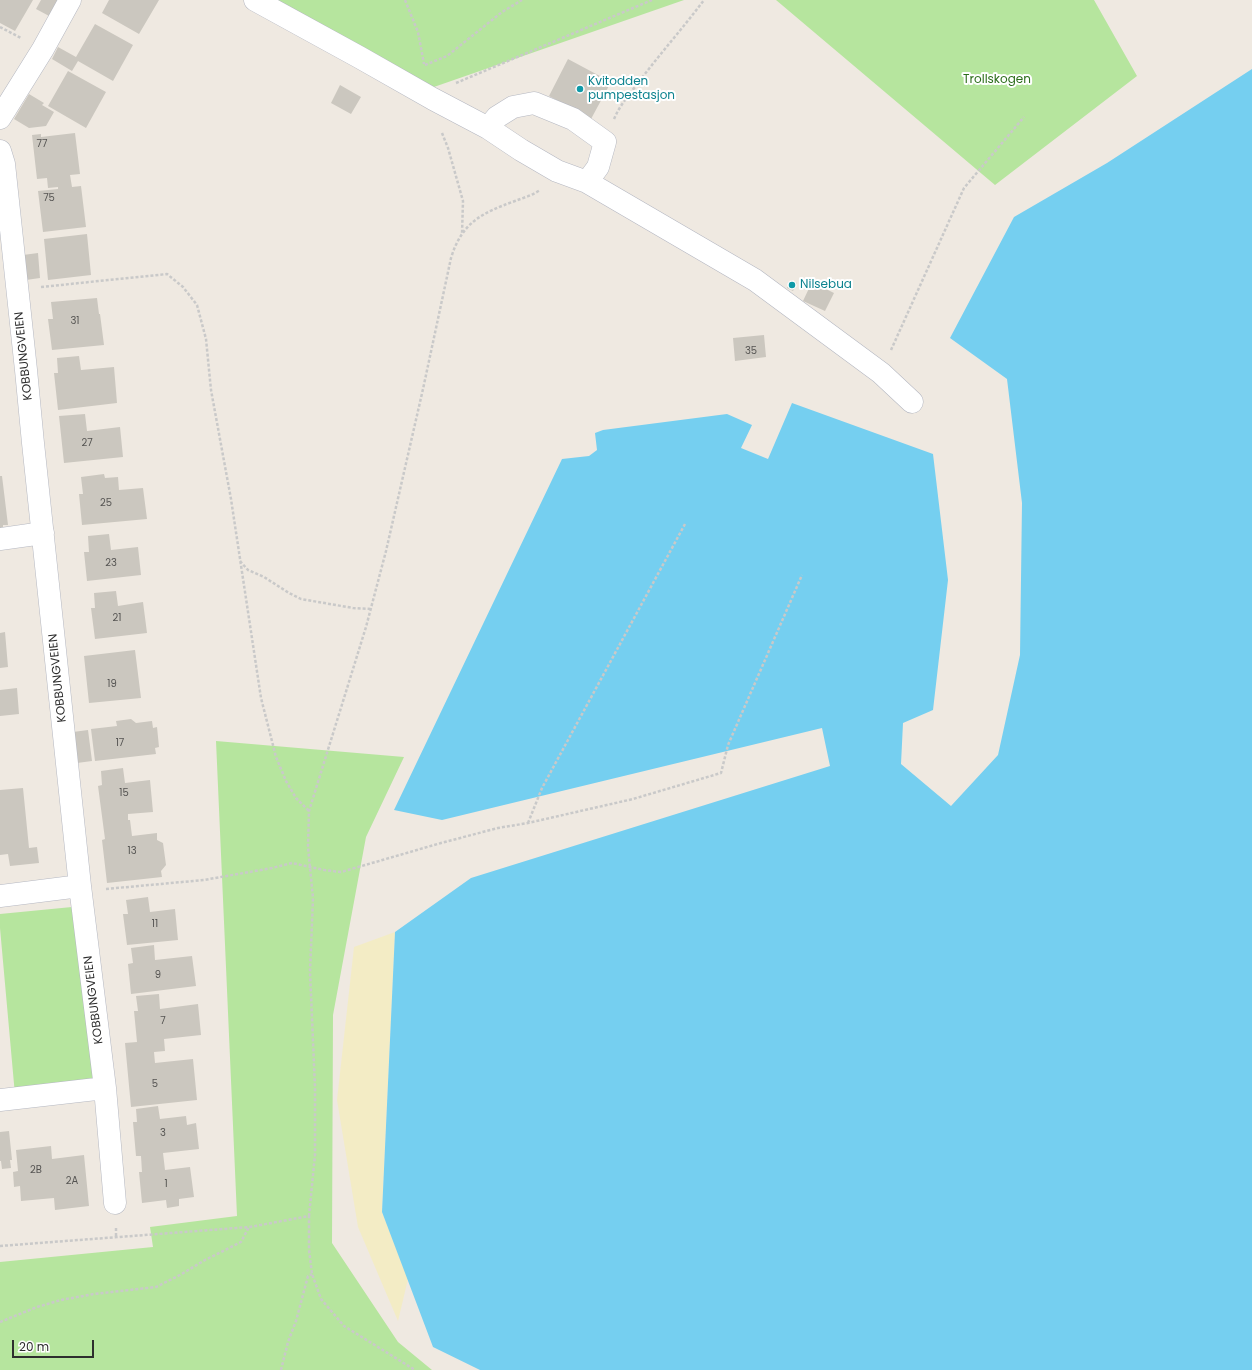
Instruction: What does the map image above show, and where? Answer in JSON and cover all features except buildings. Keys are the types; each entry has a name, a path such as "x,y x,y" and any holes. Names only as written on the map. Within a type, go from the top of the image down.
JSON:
{"street":[{"path":"0,118 43,49 70,0"},
{"path":"255,0 488,128 521,150 557,170 587,182 755,280 881,373 912,402"},
{"path":"488,128 497,117 513,107 534,103 573,119 604,142 598,167 587,182"},
{"name":"KOBBUNGVEIEN","path":"0,151 4,164 80,886 105,1088 115,1203"},
{"path":"0,539 43,533"},
{"path":"0,896 80,886"},
{"path":"0,1100 105,1088"}],"path":[{"path":"425,65 447,56 502,12 522,0"},
{"path":"433,99 439,91 464,79 652,0"},
{"path":"604,142 618,109 704,0"},
{"path":"881,373 964,188 1024,117"},
{"path":"415,1370 344,1326 321,1299 312,1274 309,1250 309,1216 316,1155 315,1087 310,972 313,898 308,847 309,811 371,609 388,543 425,382 451,258 455,246 468,226 481,216 493,209 537,192 551,182 557,170"},
{"path":"17,290 167,274 183,286 197,305 206,339 211,390 231,499 261,698 276,757 286,781 296,798 309,811"},
{"path":"528,823 542,788 686,524"},
{"path":"240,561 248,570 264,577 301,599 353,608 371,609"},
{"path":"80,886 90,891 204,880 292,863 341,872 440,843 498,828 528,823 633,799 721,773 728,745 802,576"},
{"path":"0,1246 250,1227 309,1216"},
{"path":"0,1322 36,1307 61,1300 94,1294 156,1287 241,1242 250,1227"},
{"path":"280,1370 296,1321 308,1276 312,1274"}],"green space":[{"path":"274,0 684,0 431,88"},
{"name":"Trollskogen","path":"776,0 1094,0 1137,76 995,185"},
{"path":"216,741 404,757 366,837 333,1015 332,1243 398,1342 432,1370 0,1370 0,1262 153,1247 150,1227 237,1216"},
{"path":"72,907 101,1087 15,1095 0,914"}],"sand":[{"path":"395,932 382,1212 408,1279 398,1321 358,1227 337,1100 354,947"}],"water":[{"path":"1252,69 1252,1370 480,1370 433,1347 382,1212 395,932 471,878 830,766 822,728 442,820 394,810 562,459 589,456 597,450 595,433 603,430 727,414 752,425 741,448 768,459 792,403 933,454 948,580 933,710 903,723 901,764 951,806 998,755 1020,655 1022,503 1007,379 950,338 1014,217 1107,163"}],"place":[{"name":"Kvitodden pumpestasjon","path":"580,89"},
{"name":"Nilsebua","path":"792,285"}]}
